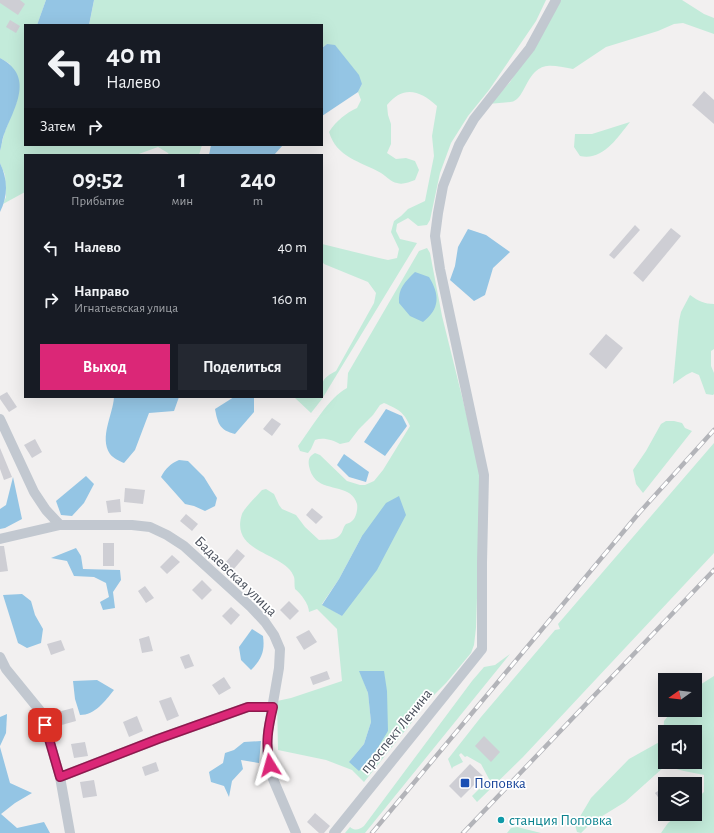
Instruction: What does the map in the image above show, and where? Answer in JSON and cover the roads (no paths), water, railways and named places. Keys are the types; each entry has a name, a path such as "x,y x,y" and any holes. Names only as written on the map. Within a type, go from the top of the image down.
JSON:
{"street":[{"name":"проспект Ленина","path":"334,833 482,649 484,475 440,269 435,236 443,186 459,145 474,119 530,48 556,0"},
{"path":"0,420 34,492 46,510 60,525"},
{"name":"Бадаевская улица","path":"0,539 60,525 132,525 150,527 167,535 184,546 251,607 265,622 274,635 280,649 279,668 268,732 267,752 273,779 296,833"},
{"path":"0,658 6,669 41,712 60,777 70,833"},
{"path":"60,777 158,739 248,707 273,707"}],"water":[{"path":"46,0 94,0 89,24 37,24"},
{"path":"327,44 335,45 359,75 362,84 358,92 323,115 323,47"},
{"path":"0,58 10,65 17,73 19,92 14,112 4,134 0,151"},
{"path":"211,146 282,146 275,154 209,154"},
{"path":"0,163 6,182 6,194 0,212"},
{"path":"468,229 486,235 510,252 493,268 485,295 474,301 450,280 455,266 458,247"},
{"path":"415,272 429,277 433,284 436,296 433,312 423,322 410,316 399,303 401,289 405,282"},
{"path":"114,398 179,398 174,411 149,413 135,450 124,463 113,457 107,447 106,433"},
{"path":"232,398 254,398 254,412 235,434 226,431 220,426 215,409"},
{"path":"386,409 402,416 407,426 385,456 364,442"},
{"path":"344,454 369,472 366,482 349,477 337,465"},
{"path":"179,460 188,461 204,477 217,498 215,506 205,511 185,504 161,477 168,467"},
{"path":"86,476 94,484 84,503 72,516 61,515 56,501"},
{"path":"13,477 22,519 0,529 0,509 6,505"},
{"path":"399,496 406,515 377,570 342,616 322,605 339,579 362,536 386,503"},
{"path":"76,548 81,556 83,569 120,570 121,580 113,592 115,608 103,610 100,602 109,597 106,583 94,577 74,576 67,561 51,558"},
{"path":"22,594 31,601 35,615 43,629 41,643 27,648 18,643 3,595"},
{"path":"252,629 263,636 264,646 258,662 251,670 241,660 239,647"},
{"path":"359,671 384,671 387,691 388,731 377,749 359,771 349,762 364,744 371,722 368,693"},
{"path":"97,680 114,690 95,710 90,713 80,715 75,699 73,681"},
{"path":"7,714 6,733 0,746 0,717"},
{"path":"261,741 259,763 241,760 243,769 232,781 229,797 224,786 211,782 209,772 223,763 225,753 234,750 244,742"},
{"path":"0,747 10,783 32,793 15,803 1,814 17,828 44,822 50,833 0,833"}],"railway":[{"path":"372,833 639,513 714,430"},
{"path":"463,833 714,570"}],"place":[{"name":"Поповка","path":"465,783"},
{"name":"станция Поповка","path":"501,820"}]}
